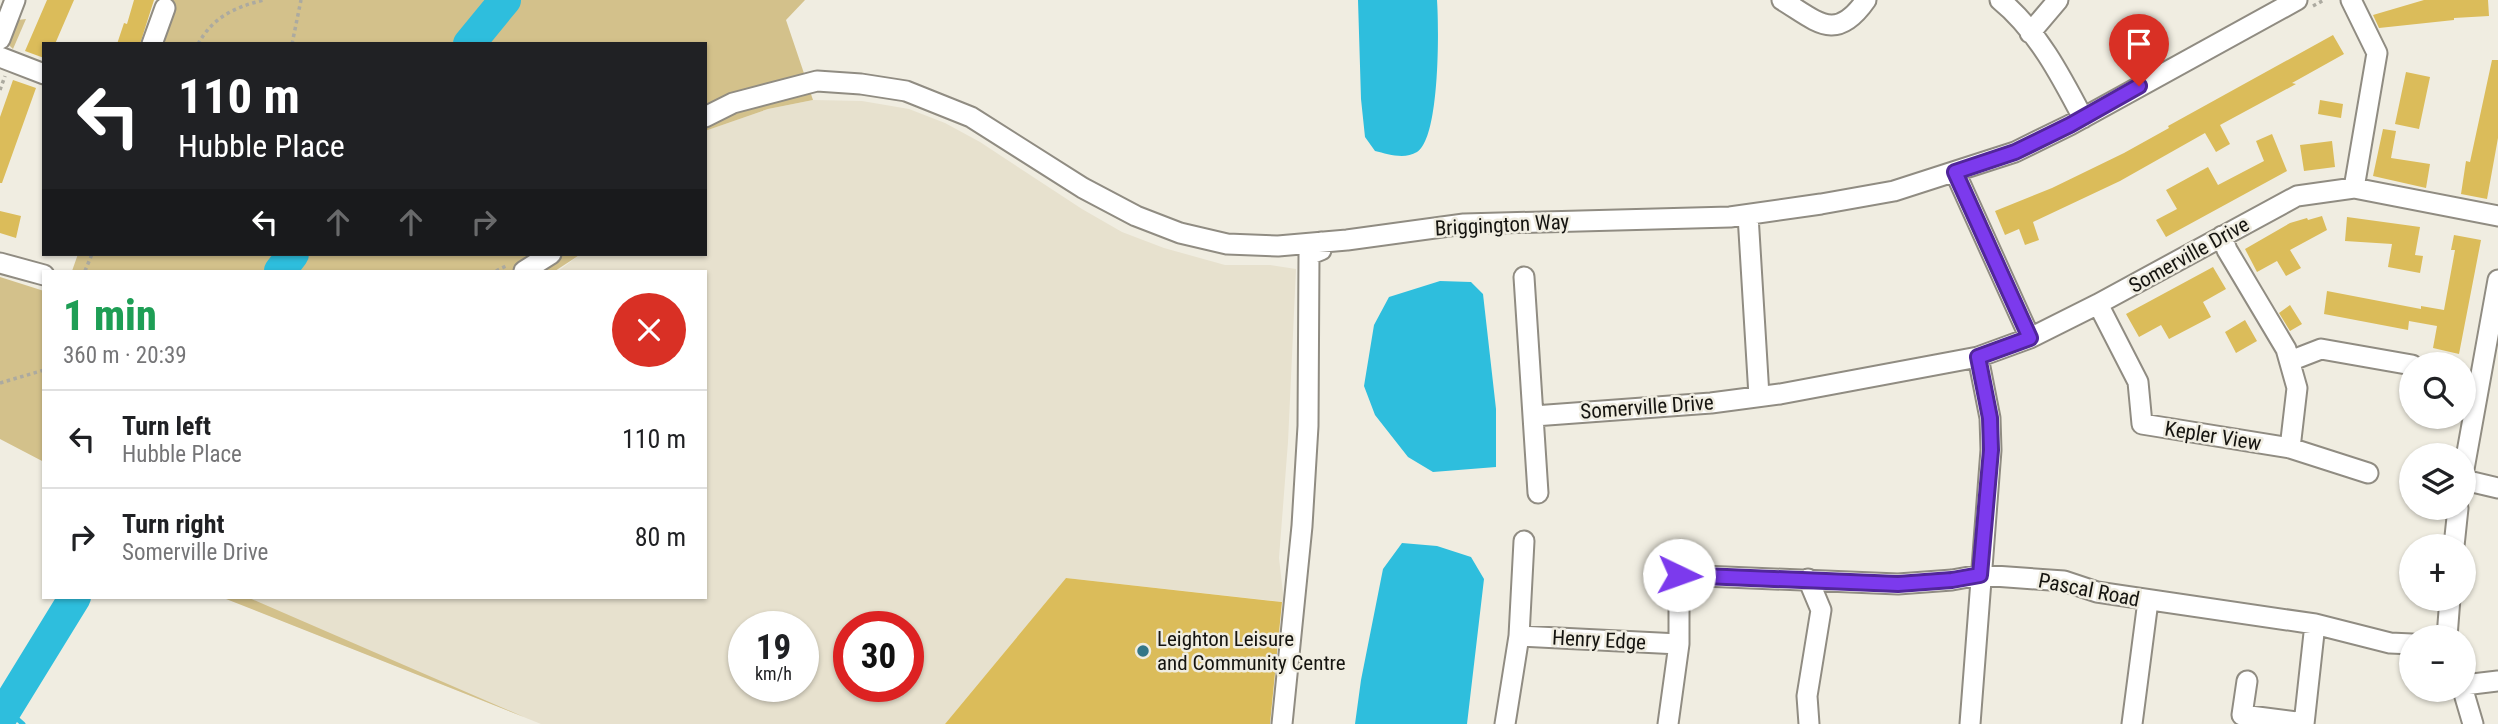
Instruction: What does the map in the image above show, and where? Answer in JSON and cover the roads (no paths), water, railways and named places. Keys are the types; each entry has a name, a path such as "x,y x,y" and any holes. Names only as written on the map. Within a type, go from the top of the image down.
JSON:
{"street":[{"path":"0,39 15,0"},
{"path":"1782,0 1819,23 1833,26 1847,23 1866,0"},
{"path":"2000,0 2030,33 2055,67 2083,118"},
{"path":"2030,33 2058,0"},
{"path":"2351,0 2376,53 2354,188"},
{"name":"Briggington Way","path":"707,116 744,100 817,81 906,90 971,117 1083,188 1136,216 1180,233 1227,244 1278,246 1347,240 1464,224 1748,215 1895,191 2015,152 2300,6"},
{"path":"153,42 165,8"},
{"path":"0,57 42,73"},
{"path":"1955,172 2030,338"},
{"name":"Somerville Drive","path":"1534,416 1712,403 1978,357 2030,338 2098,304 2297,196 2354,188 2498,216"},
{"path":"1748,215 1759,396"},
{"path":"2222,236 2227,250 2286,349 2290,361 2297,388 2290,448"},
{"path":"1282,724 1302,526 1308,426 1309,255 1321,250 1321,242"},
{"path":"526,270 548,256"},
{"path":"0,263 42,274"},
{"path":"1524,277 1538,493"},
{"path":"2476,361 2498,281"},
{"name":"Kepler View","path":"2098,304 2138,382 2142,424 2290,448 2368,473"},
{"path":"2290,361 2320,349 2399,363"},
{"path":"1970,724 1991,450 1990,418 1978,357"},
{"path":"2476,483 2498,488"},
{"path":"1506,724 1520,636 1524,541"},
{"name":"Pascal Road","path":"1679,644 1679,568 1898,584 1980,575 2064,582 2097,592 2148,601 2315,624 2399,643"},
{"path":"1808,579 1821,610 1807,696 1809,724"},
{"path":"2133,724 2148,601"},
{"path":"2247,681 2242,715 2304,723 2315,624"},
{"name":"Henry Edge","path":"1520,636 1679,644"},
{"path":"1668,724 1679,644"},
{"path":"2476,685 2498,681"},
{"path":"2467,702 2473,724"}],"water":[{"path":"1358,0 1437,0 1438,57 1430,126 1425,143 1417,152 1407,156 1375,151 1365,137"},
{"path":"1440,281 1471,282 1483,294 1496,409 1496,467 1433,472 1408,457 1375,415 1364,386 1374,325 1389,297"},
{"path":"1402,543 1437,546 1471,557 1484,579 1467,724 1355,724 1383,569"}],"waterway":[{"path":"471,42 505,0"},
{"path":"281,270 291,256"},
{"path":"0,719 74,599"},
{"path":"6,709 23,724"}],"place":[{"name":"Leighton Leisure and Community Centre","path":"1143,651"}]}
